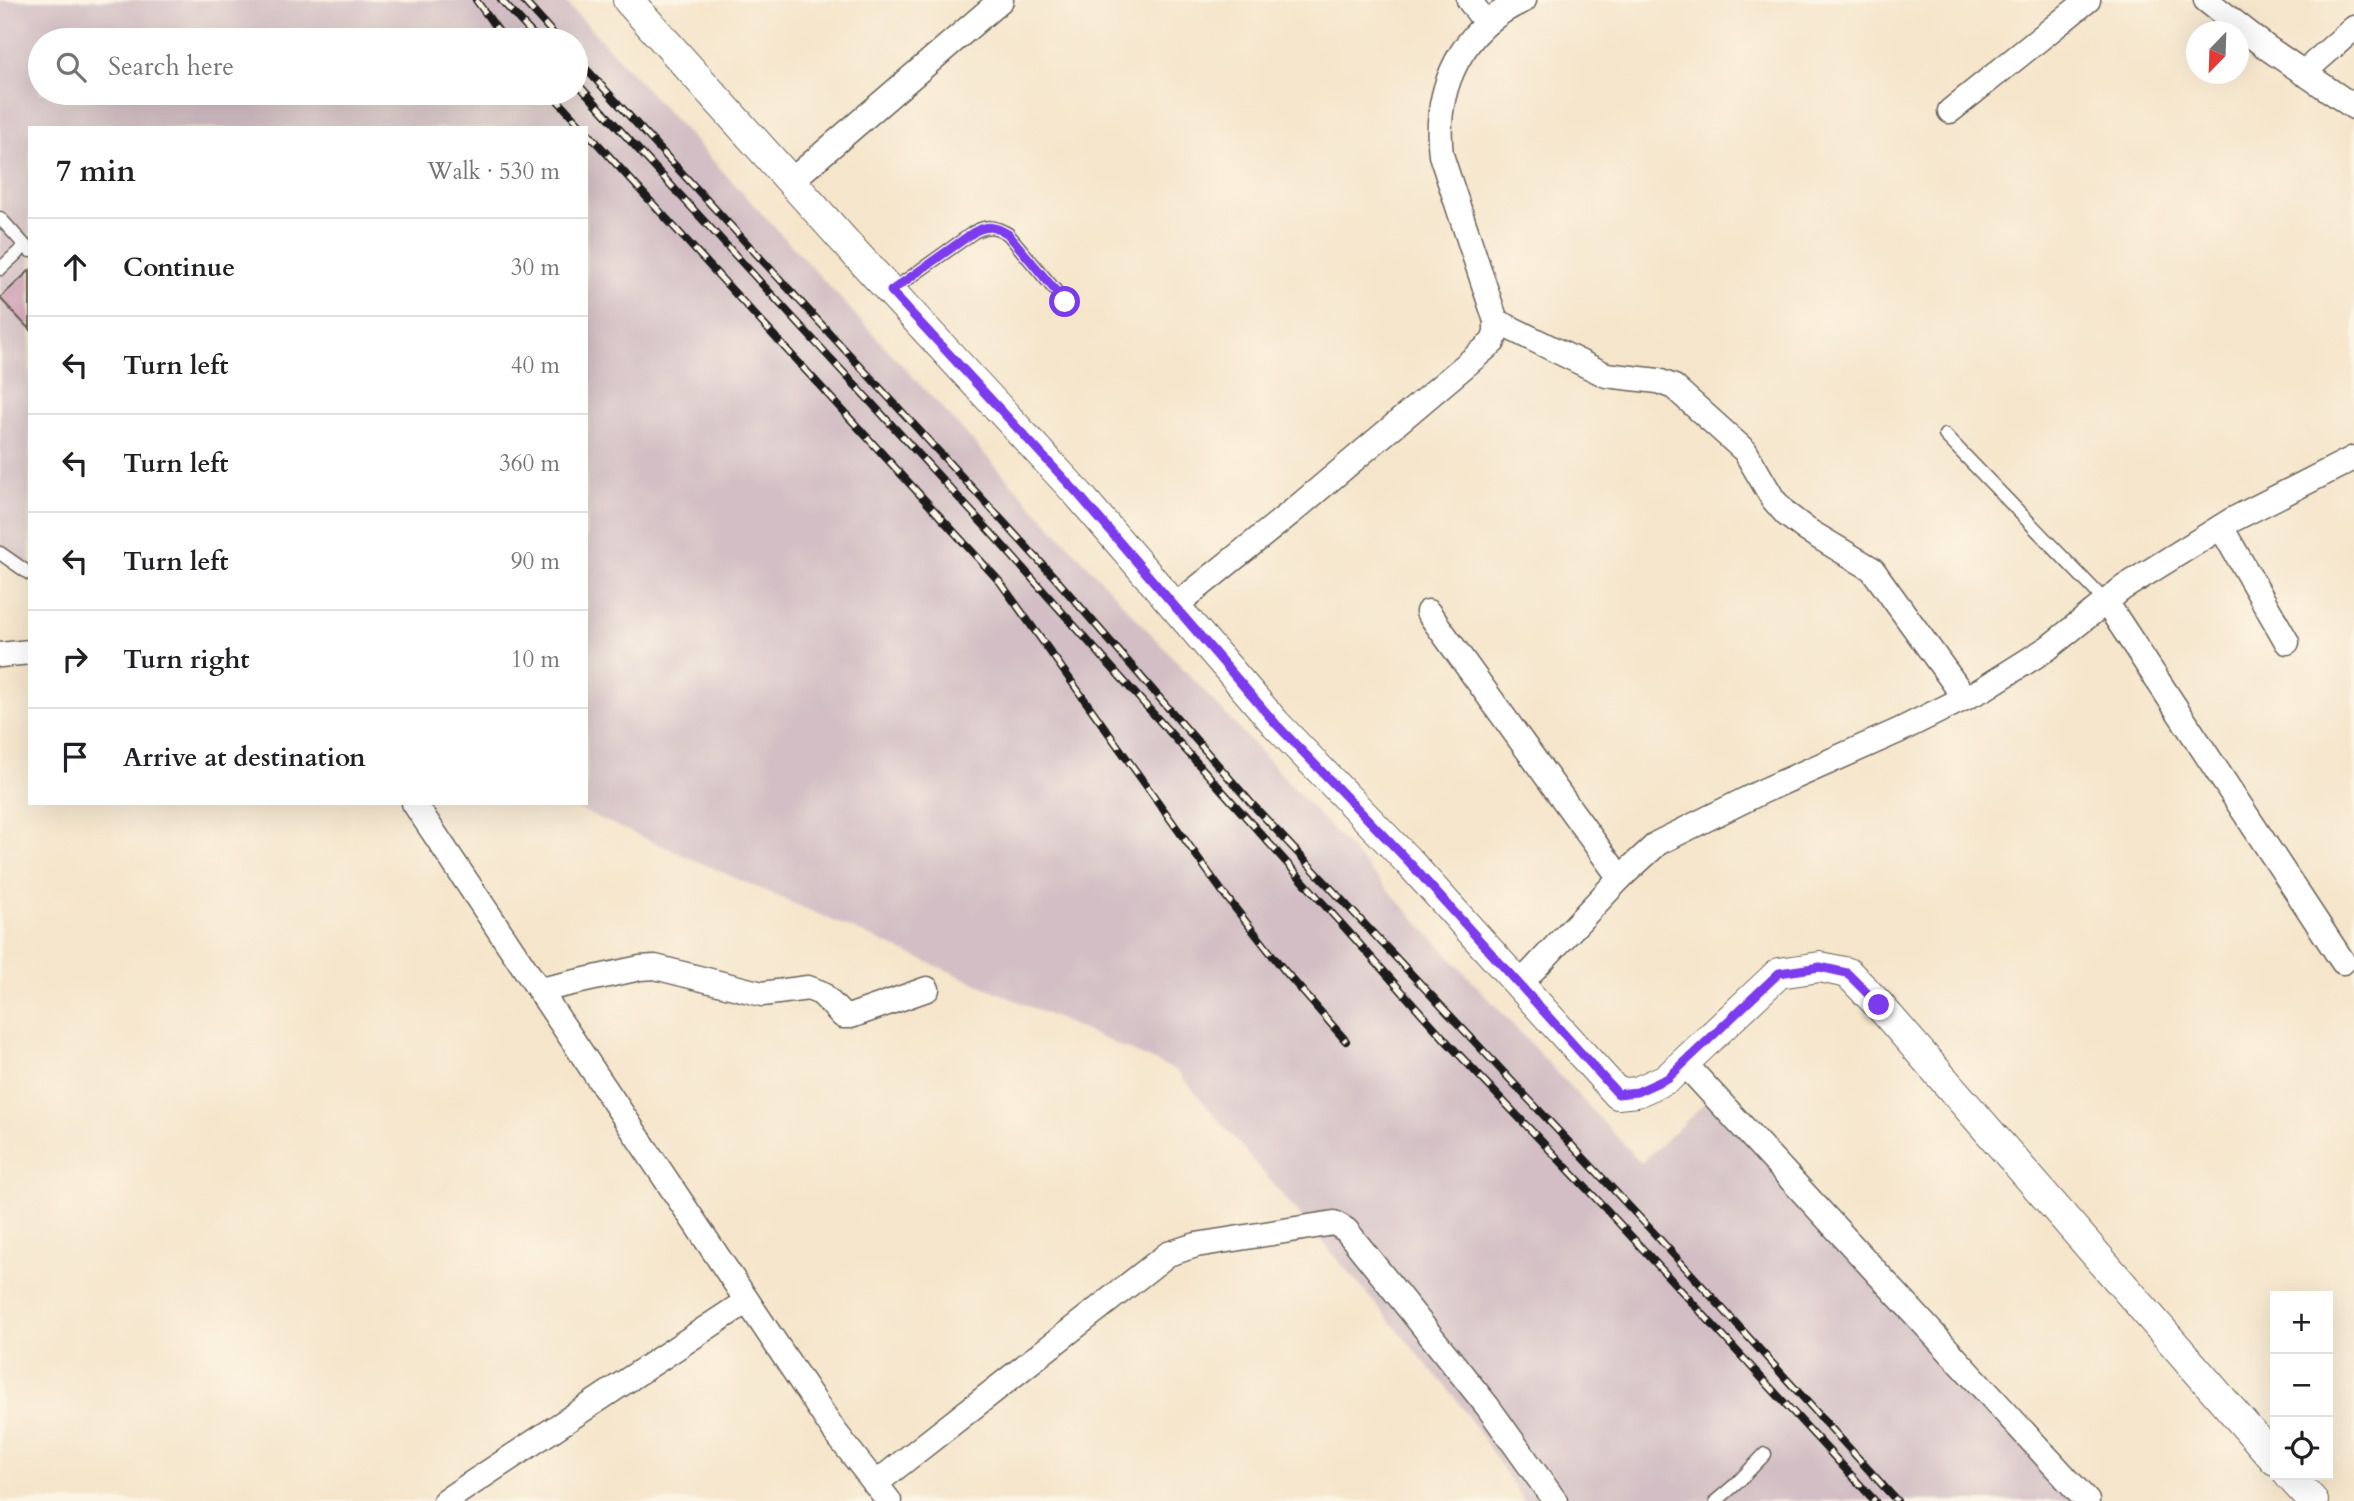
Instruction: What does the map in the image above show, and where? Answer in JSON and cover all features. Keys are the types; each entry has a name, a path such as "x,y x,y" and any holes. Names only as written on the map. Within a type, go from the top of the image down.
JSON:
{"street":[{"path":"628,0 1079,495 1276,724 1409,862 1618,1094 1637,1092 1668,1078 1779,973 1820,967 1847,973 1888,1016 2270,1454"},
{"path":"792,181 1001,0"},
{"path":"1469,0 1486,23"},
{"path":"1175,606 1293,511 1493,342 1496,321 1441,155 1440,142 1447,83 1454,65 1486,23 1504,9 1524,0"},
{"path":"1950,111 2088,0"},
{"path":"2206,0 2354,107"},
{"path":"2303,72 2354,28"},
{"path":"1496,321 1606,375 1658,381 1674,387 1739,444 1773,499 1786,514 1872,569 1965,698"},
{"path":"1519,985 1619,878 1658,843 1983,689 2048,648 2123,588 2221,527 2354,458"},
{"path":"2221,527 2287,642"},
{"path":"2106,602 2343,961"},
{"path":"1428,612 1619,878"},
{"path":"0,655 28,652"},
{"path":"415,805 835,1432 881,1495 1168,1254 1196,1245 1334,1223 1346,1230 1488,1408 1555,1501"},
{"path":"540,990 655,967 762,994 808,988 821,993 843,1016 851,1016 927,989"},
{"path":"1684,1063 2087,1501"},
{"path":"445,1501 747,1301"},
{"path":"2294,1480 2313,1501"}],"lane":[{"path":"0,218 27,248 0,269"},
{"path":"891,291 974,232 985,227 996,227 1008,234 1065,302"},
{"path":"1945,435 2106,602"},
{"path":"0,553 28,573"},
{"path":"1716,1501 1765,1454"}],"shaded area":[{"path":"0,0 564,0 1641,1163 1717,1092 2082,1501 1524,1501 1458,1401 1177,1071 569,805 588,805 588,126 28,126 28,569 0,557"}],"building":[{"path":"28,272 28,328 0,298"}],"railway":[{"path":"476,0 496,28"},
{"path":"501,0 527,28"},
{"path":"523,0 548,28"},
{"path":"588,71 1056,579 1251,803 1654,1233 1897,1501"},
{"path":"588,95 994,536 1449,1044 1605,1208 1875,1501"},
{"path":"562,105 581,126"},
{"path":"588,133 1000,582 1224,894 1284,970 1346,1041"}],"route":[{"path":"1065,302 1008,234 996,227 985,227 974,232 891,291 1079,495 1276,724 1409,862 1618,1094 1637,1092 1668,1078 1779,973 1820,967 1847,973 1879,1005"}]}
